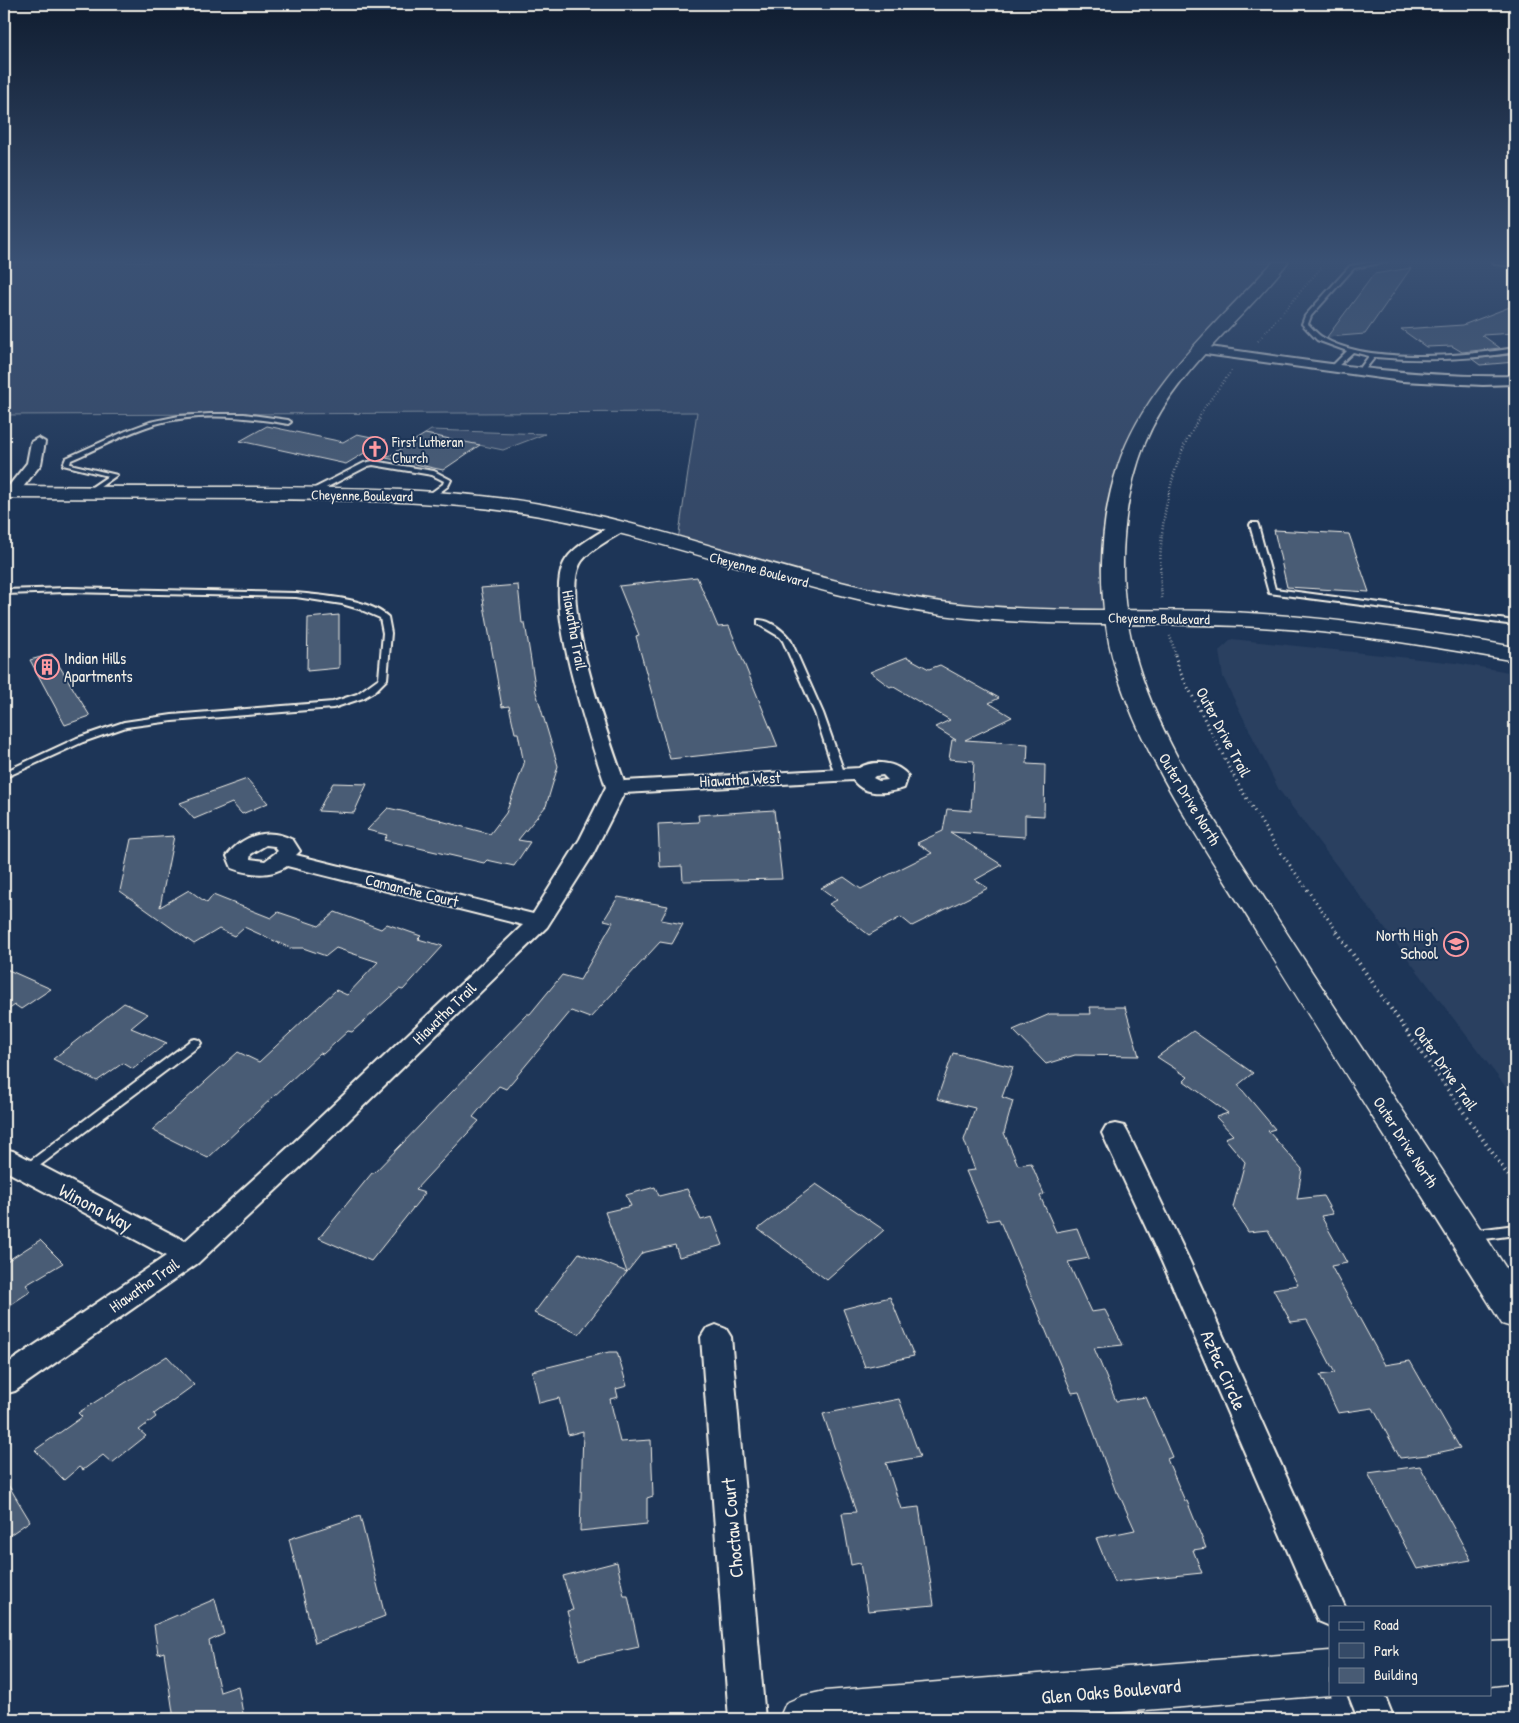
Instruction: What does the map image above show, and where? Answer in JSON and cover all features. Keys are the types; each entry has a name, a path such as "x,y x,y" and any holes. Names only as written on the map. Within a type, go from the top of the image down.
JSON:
{"main road":[{"name":"Outer Drive North","path":"1206,344 1160,399 1135,443 1117,508 1114,602 1119,618 1120,635 1129,673 1162,755 1297,974 1515,1313"},
{"name":"Cheyenne Boulevard","path":"8,492 309,493 431,497 540,510 617,528 835,590 900,602 994,613 1119,618 1208,618 1324,627 1515,654"},
{"path":"1492,1664 1515,1662"},
{"name":"Glen Oaks Boulevard","path":"802,1719 825,1714 1329,1673"}],"street":[{"path":"1206,344 1253,347 1288,354 1319,364"},
{"path":"1206,344 1242,357 1319,364 1444,380 1515,380"},
{"path":"8,492 34,464 38,442"},
{"name":"Hiawatha Trail","path":"4,1382 188,1255 300,1152 539,922 567,881 605,814 616,787 598,736 583,677 572,626 566,582 571,565 583,552 617,528"},
{"name":"Hiawatha West","path":"616,787 864,774"},
{"name":"Camanche Court","path":"285,859 539,922"},
{"name":"Aztec Circle","path":"1115,1133 1176,1262 1329,1608"},
{"name":"Winona Way","path":"15,1164 188,1255"},
{"name":"Choctaw Court","path":"716,1337 748,1719"},
{"path":"1367,1696 1376,1719"}],"lane":[{"path":"1328,342 1372,356 1440,357 1515,350"},
{"path":"1335,366 1351,351"},
{"path":"1361,370 1372,356"},
{"path":"89,493 114,475 66,465 68,459 148,426 183,418 267,417 288,422"},
{"path":"309,493 366,464 380,463 434,473 448,480 431,497"},
{"path":"1254,526 1272,591 1515,623"},
{"path":"4,592 67,590 296,595 326,598 360,604 384,617 386,633 383,679 369,693 349,701 333,705 172,718 124,725 80,740 4,775"},
{"path":"761,622 783,636 787,641 819,713 840,775"},
{"path":"15,1164 195,1043"},
{"path":"1467,1236 1515,1230"}],"path":[{"path":"1253,347 1257,342"},
{"name":"Outer Drive Trail","path":"1242,357 1198,415 1183,443 1173,473 1165,513 1160,571 1166,619 1180,672 1239,786 1272,840 1515,1185"}],"shaded area":[{"name":"North High School","path":"1232,639 1456,663 1515,673 1515,1099 1279,790 1223,677 1219,651"}],"green space":[{"path":"4,342 1206,342 1196,353 1121,469 1111,615 971,605 866,591 793,575 678,540 697,412 4,415"},
{"path":"431,430 545,434 503,450 425,434"}],"building":[{"path":"1420,342 1492,342 1500,348 1462,352 1452,346 1426,347"},
{"path":"1510,355 1515,359 1515,362 1480,365 1472,359"},
{"path":"267,426 343,442 357,434 386,440 346,464 240,441"},
{"path":"425,434 480,445 443,470 386,458"},
{"path":"1274,530 1349,534 1369,592 1287,587"},
{"path":"697,577 718,627 729,626 778,747 670,759 636,636 639,635 619,586"},
{"path":"518,585 522,623 525,623 536,692 558,766 546,806 518,840 530,842 514,866 487,860 484,863 384,840 387,835 367,830 388,808 442,820 490,834 506,813 524,764 518,733 515,733 509,706 502,707 481,588"},
{"path":"339,615 339,668 307,671 308,618"},
{"path":"52,654 90,716 65,725 30,660"},
{"path":"907,657 929,669 940,665 999,698 989,703 1012,717 965,740 1028,744 1027,764 1045,765 1044,816 1025,815 1025,837 950,832 1002,865 975,880 988,888 912,926 901,917 869,935 829,904 837,900 821,888 844,877 861,889 932,853 917,843 943,831 947,809 971,811 974,761 949,759 952,740 956,740 935,727 950,720 892,686 890,687 870,672"},
{"path":"247,779 268,803 242,814 232,803 194,819 180,803"},
{"path":"333,783 367,784 354,813 318,811"},
{"path":"774,810 782,879 683,881 682,866 660,867 658,824 699,822 698,815"},
{"path":"174,836 160,907 189,890 207,903 213,895 271,918 278,912 319,926 335,912 381,929 387,924 421,936 418,939 443,946 403,990 399,989 352,1032 348,1031 323,1054 320,1053 208,1158 152,1130 238,1052 259,1062 336,990 347,995 378,962 336,948 326,956 303,948 290,948 244,927 234,936 219,929 194,944 120,891 131,839"},
{"path":"618,897 668,906 661,920 683,924 672,944 660,942 590,1018 571,1011 506,1089 499,1086 473,1117 479,1121 415,1190 425,1193 371,1261 319,1238 372,1173 527,1014 530,1014 562,975 580,980 613,922 604,920"},
{"path":"4,968 51,989 21,1009 15,1005 4,1013"},
{"path":"124,1003 148,1014 131,1028 167,1043 133,1069 123,1063 97,1081 53,1059"},
{"path":"1090,1007 1125,1007 1139,1056 1075,1055 1046,1064 1013,1030 1050,1014 1091,1014"},
{"path":"1193,1031 1253,1073 1238,1085 1275,1129 1268,1131 1302,1169 1297,1199 1323,1196 1333,1214 1321,1216 1347,1263 1331,1266 1385,1365 1410,1361 1460,1448 1400,1458 1373,1408 1338,1413 1320,1375 1335,1373 1307,1320 1291,1322 1273,1289 1298,1285 1268,1230 1248,1232 1233,1207 1245,1162 1225,1138 1233,1135 1216,1117 1228,1113 1184,1081 1188,1077 1157,1057"},
{"path":"953,1053 1013,1067 1002,1097 1013,1101 1004,1133 1018,1165 1031,1163 1044,1194 1040,1196 1056,1232 1077,1228 1089,1258 1068,1262 1091,1312 1105,1310 1123,1345 1094,1348 1116,1401 1146,1397 1172,1457 1167,1459 1206,1548 1193,1550 1202,1573 1114,1582 1096,1538 1135,1530 1118,1492 1116,1492 1079,1392 1072,1393 999,1219 988,1221 966,1171 975,1170 964,1140 975,1108 937,1099"},
{"path":"816,1184 884,1230 827,1280 758,1229"},
{"path":"655,1187 659,1196 687,1189 701,1220 712,1217 723,1245 679,1257 675,1245 642,1253 627,1272 605,1212 631,1206 626,1195"},
{"path":"40,1240 63,1263 26,1285 31,1291 4,1309 4,1258 7,1261"},
{"path":"579,1253 627,1272 579,1334 534,1313"},
{"path":"890,1297 914,1356 865,1367 843,1309"},
{"path":"609,1352 617,1352 627,1386 616,1389 618,1397 610,1399 620,1442 651,1440 653,1496 647,1498 647,1524 580,1531 583,1431 568,1435 559,1398 539,1403 532,1371"},
{"path":"167,1356 194,1385 154,1414 156,1417 139,1430 146,1436 112,1463 103,1455 83,1470 79,1467 64,1480 35,1450 82,1417 78,1413"},
{"path":"899,1399 920,1457 886,1463 901,1509 919,1507 934,1605 868,1611 860,1563 851,1565 842,1513 856,1512 823,1414"},
{"path":"1420,1466 1471,1560 1417,1569 1368,1473"},
{"path":"4,1478 30,1521 4,1539"},
{"path":"360,1516 385,1616 315,1643 289,1539"},
{"path":"617,1562 624,1596 628,1596 639,1647 579,1660 567,1611 573,1610 563,1576"},
{"path":"215,1599 224,1634 209,1641 220,1692 238,1686 244,1719 174,1719 164,1652 158,1654 154,1625"}],"place":[{"name":"First Lutheran Church","path":"375,449"},
{"name":"Indian Hills Apartments","path":"47,667"},
{"name":"North High School","path":"1456,944"}]}
